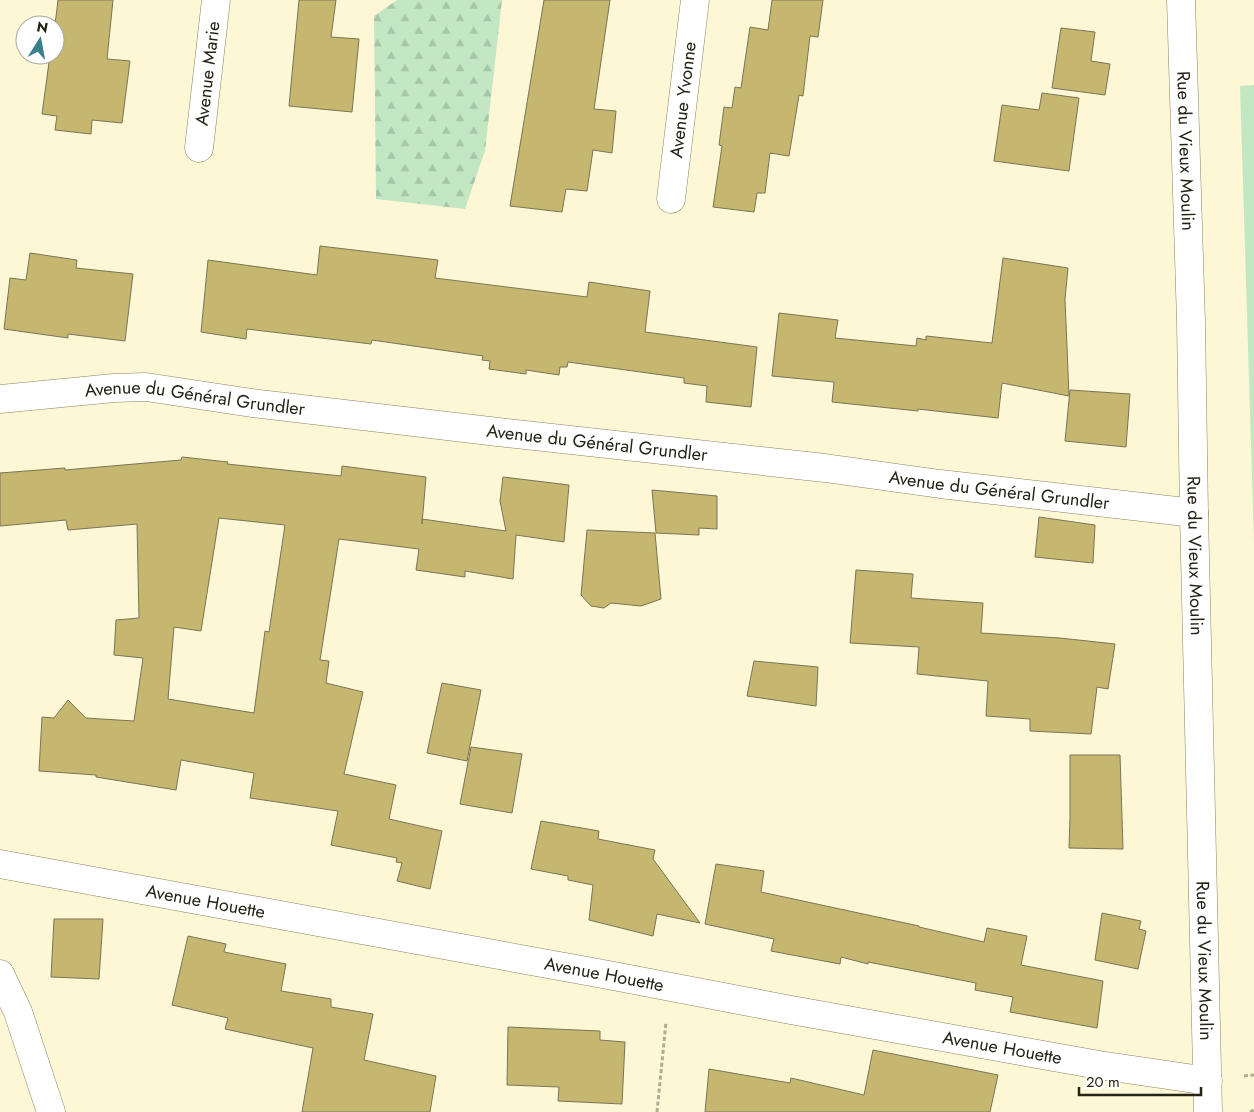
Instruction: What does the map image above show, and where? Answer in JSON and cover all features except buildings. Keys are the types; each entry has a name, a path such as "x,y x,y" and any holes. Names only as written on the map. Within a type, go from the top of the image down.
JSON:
{"street":[{"name":"Avenue Marie","path":"200,148 216,0"},
{"name":"Avenue Yvonne","path":"671,199 695,0"},
{"name":"Rue du Vieux Moulin","path":"1181,0 1191,322 1208,1112"},
{"name":"Avenue du Général Grundler","path":"0,399 114,388 146,387 243,402 1194,513"},
{"name":"Avenue Houette","path":"0,864 791,1010 1099,1065 1208,1081"},
{"path":"0,974 18,1012 51,1112"}],"path":[{"path":"657,1112 669,986"},
{"path":"1250,1112 1254,1110"}],"green space":[{"path":"397,0 502,0 485,151 465,209 376,199 374,16"},
{"path":"1254,85 1254,542 1240,86"}]}
